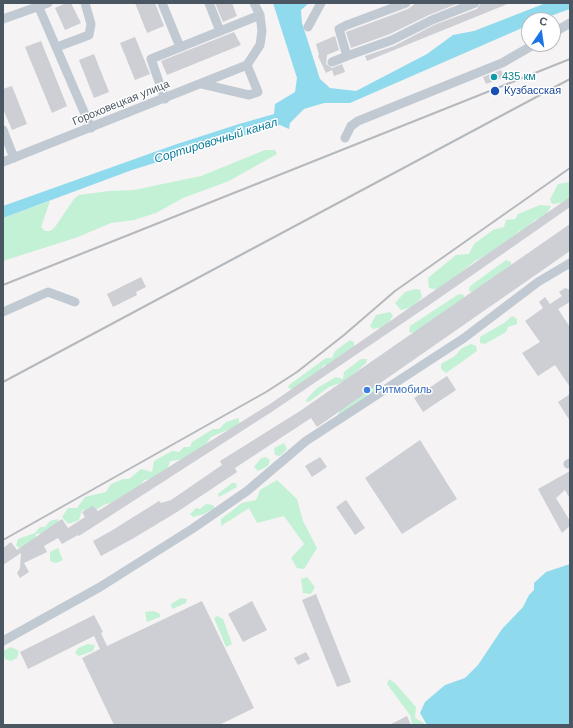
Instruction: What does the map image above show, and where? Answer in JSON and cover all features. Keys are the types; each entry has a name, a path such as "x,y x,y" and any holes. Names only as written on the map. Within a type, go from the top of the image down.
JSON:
{"street":[{"path":"18,3 22,12"},
{"path":"57,47 89,35 91,24 85,3"},
{"path":"162,3 180,47"},
{"path":"209,3 220,31"},
{"path":"202,84 249,95 258,92 247,65 260,45 262,31 260,15 254,3"},
{"path":"308,27 321,3"},
{"path":"347,56 339,29 347,24 406,3"},
{"path":"332,62 392,40 432,20 475,3"},
{"path":"3,19 41,4 57,47 91,128"},
{"path":"165,99 150,59 260,15"},
{"path":"561,28 570,23"},
{"path":"345,138 351,126 358,121 502,63 521,52"},
{"name":"Гороховецкая улица","path":"3,162 165,99 247,65"},
{"path":"3,130 14,158"},
{"path":"3,641 100,587 192,529 247,491 306,441 464,338 538,282 570,264"},
{"path":"3,312 48,292 75,302"}],"green space":[{"path":"265,150 275,150 277,154 229,181 183,198 156,213 134,220 111,223 78,237 3,261 3,218 50,201 41,227 45,231 50,231 55,227 74,199 79,195 109,191 134,190 201,176"},
{"path":"570,182 570,197 567,202 552,204 550,199 558,184"},
{"path":"540,205 551,206 545,217 535,220 524,231 519,231 506,245 475,261 439,290 429,288 428,278 456,255 469,254 474,244 493,230 504,227 506,220 515,219 518,214"},
{"path":"506,260 511,262 511,266 474,293 469,291 470,286"},
{"path":"416,289 420,290 422,297 413,307 401,310 395,303 405,292"},
{"path":"459,294 464,295 464,299 415,333 409,332 410,326"},
{"path":"390,312 393,316 385,327 373,329 370,326 376,315"},
{"path":"512,316 517,319 517,324 508,327 506,332 485,344 480,343 480,337 504,323"},
{"path":"350,340 354,342 354,351 330,365 324,365 317,375 296,390 288,388 289,385 326,358 332,358 335,351"},
{"path":"471,344 476,346 477,351 446,373 441,369 441,364 455,356 462,348"},
{"path":"361,359 367,359 366,363 346,381 329,387 309,402 305,401 317,388 336,377 343,379 344,372"},
{"path":"377,383 383,385 380,389 338,416 340,408"},
{"path":"239,418 239,425 211,437 204,447 185,459 170,461 167,471 159,478 144,480 138,489 118,502 106,504 91,512 82,510 79,520 68,524 62,517 68,508 77,508 85,497 106,492 111,484 123,479 129,479 141,469 152,472 154,461 172,451 179,452 184,447 190,447 192,442 213,429 219,429 226,422"},
{"path":"284,443 287,449 280,456 275,455 274,448"},
{"path":"265,457 270,460 268,466 258,471 254,467 260,459"},
{"path":"277,480 297,499 303,521 317,548 304,569 297,568 291,558 304,544 284,516 257,523 249,508 221,526 221,519 242,503 256,500 260,490"},
{"path":"232,483 236,483 237,487 219,497 218,494"},
{"path":"206,504 213,505 215,508 204,514 193,517 190,514 196,508 200,509"},
{"path":"58,519 60,529 56,532 47,529 45,533 36,534 35,542 20,549 16,545 18,539 35,533 40,527 45,527 50,521"},
{"path":"58,548 63,560 56,563 50,561 50,552"},
{"path":"307,577 315,587 311,594 303,593 301,579"},
{"path":"181,598 187,599 186,603 172,609 171,604"},
{"path":"154,611 160,614 160,617 147,622 145,612"},
{"path":"217,616 223,619 232,644 226,647 214,618"},
{"path":"88,644 95,645 93,651 79,656 75,653 78,648"},
{"path":"11,647 19,651 17,658 11,661 5,659 3,651"},
{"path":"389,679 395,683 416,707 415,718 424,723 423,725 414,725 412,723 410,715 387,684"}],"water":[{"name":"Сортировочный канал","path":"273,3 309,3 301,10 302,23 320,79 330,88 356,91 427,54 453,35 474,31 521,13 521,28 350,103 324,103 304,109 290,123 289,129 280,125 218,143 132,170 3,218 3,206 174,145 274,114 275,104 295,92 297,78"},
{"path":"546,3 570,3 570,9 561,12 523,12"},
{"path":"570,564 570,725 427,725 420,713 425,702 445,685 465,678 478,665 502,629 523,607 529,595 534,590 534,583 546,572"}],"building":[{"path":"66,3 71,3 81,23 65,30 55,8"},
{"path":"135,3 155,3 164,26 147,33"},
{"path":"215,3 232,3 237,16 223,22"},
{"path":"416,3 459,3 429,15 390,34 351,48 346,32 408,9"},
{"path":"481,3 510,3 367,61 365,56 394,46 434,25 477,9"},
{"path":"234,32 241,45 167,75 161,61"},
{"path":"335,36 339,50 327,55 326,64 332,68 342,64 345,72 334,76 332,70 326,73 318,56 316,44"},
{"path":"135,37 150,74 135,80 120,43"},
{"path":"41,41 67,106 52,113 25,47"},
{"path":"94,54 109,92 94,98 79,60"},
{"name":"435 км","path":"501,70 504,77 486,84 483,77"},
{"path":"12,86 27,124 12,130 3,109 3,89"},
{"path":"570,197 570,207 428,306 273,411 79,536 78,535 62,544 58,538 44,546 47,552 24,563 29,572 20,578 17,573 20,568 21,553 3,565 3,548 11,542 17,550 62,519 68,528 85,517 82,512 93,506 98,511 270,404"},
{"path":"570,224 570,251 317,427 311,418 235,468 237,472 177,512 101,556 93,541 159,501 161,503 171,500 222,465 220,461 300,411"},
{"path":"141,277 146,287 136,292 137,295 113,307 107,294"},
{"path":"565,288 570,290 570,302 558,309 570,327 570,387 555,365 538,376 522,353 540,342 525,321 543,308 539,302 545,297 550,304 562,296 559,292"},
{"path":"447,376 456,390 423,412 414,398"},
{"path":"570,394 570,421 558,402"},
{"path":"420,440 457,499 402,534 365,478"},
{"path":"320,457 327,467 312,477 305,466"},
{"path":"570,471 570,499 565,490 556,498 570,521 570,526 562,533 538,489"},
{"path":"346,500 365,528 355,535 336,507"},
{"path":"316,594 351,682 337,687 302,600"},
{"path":"202,601 254,708 219,725 114,725 82,658 100,649 94,636 28,669 20,652 94,615 103,632 101,633 107,646"},
{"path":"252,601 267,630 243,642 228,614"},
{"path":"306,652 310,659 298,665 294,658"},
{"path":"407,716 411,725 389,725"}],"railway":[{"path":"3,285 570,59"},
{"path":"3,382 570,79"},
{"path":"3,540 266,392 297,372 344,335 395,291 570,168"}],"place":[{"name":"435 км","path":"494,77"},
{"name":"Кузбасская","path":"495,91"},
{"name":"Ритмобиль","path":"367,390"}]}
